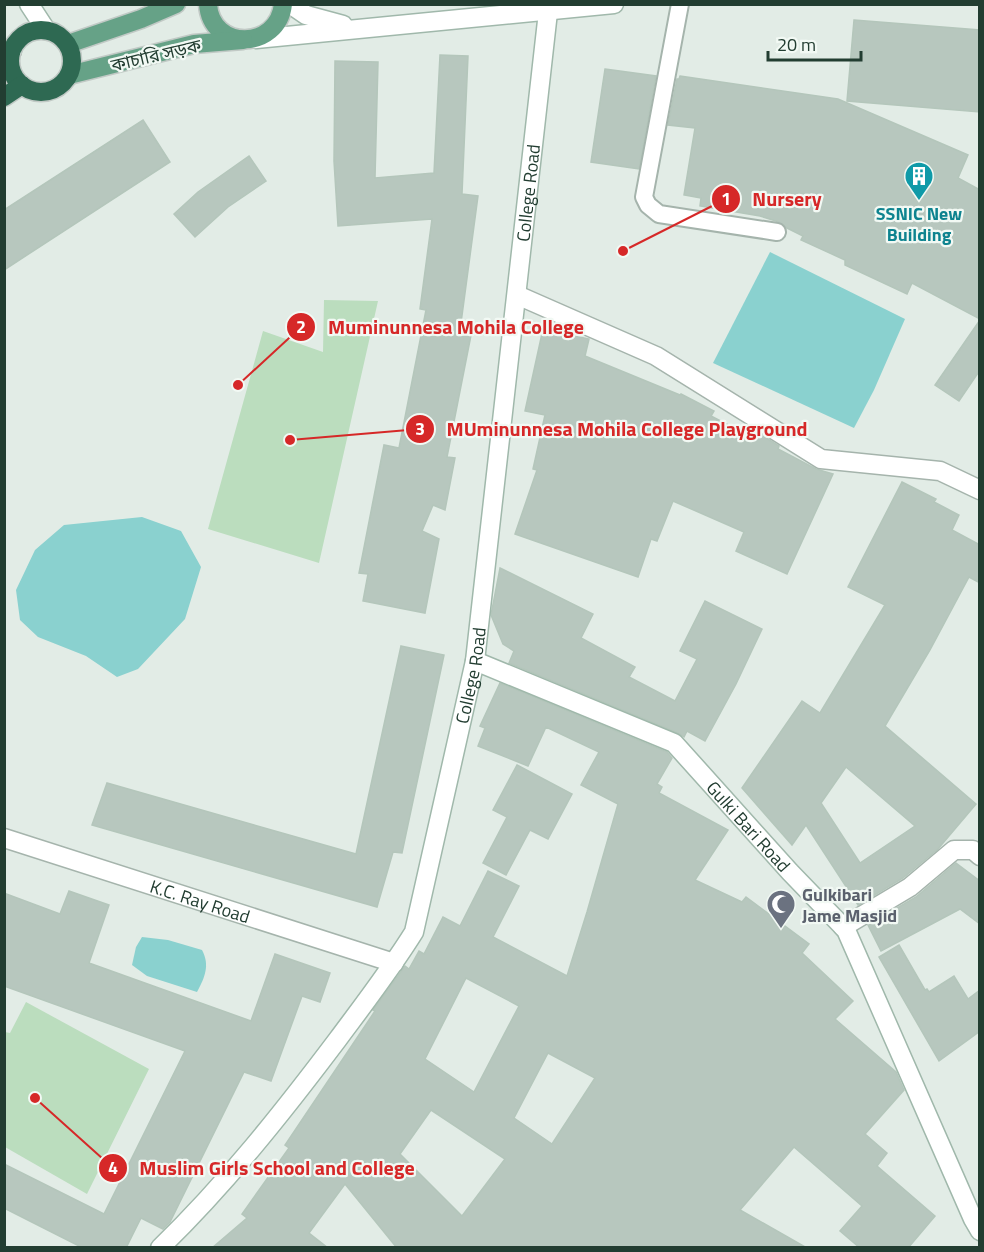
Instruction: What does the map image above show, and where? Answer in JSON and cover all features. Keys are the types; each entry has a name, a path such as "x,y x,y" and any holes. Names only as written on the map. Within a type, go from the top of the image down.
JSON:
{"highway":[{"path":"46,30 56,33 68,44 73,56 69,75 63,83 46,92 36,92 22,85 13,75 8,51 27,32 46,30"},
{"path":"4,97 22,85"}],"main road":[{"name":"কাচারি সড়ক","path":"68,44 141,19 176,4"},
{"path":"208,4 214,22 222,32 232,38 250,39 268,33 276,24 283,4"},
{"name":"কাচারি সড়ক","path":"69,75 194,45 250,39"}],"street":[{"path":"29,4 46,30"},
{"path":"290,4 306,15 357,29"},
{"path":"250,39 614,4"},
{"name":"College Road","path":"160,1248 188,1221 284,1112 394,963 414,932 475,661 548,12"},
{"path":"517,295 656,356 821,459 940,471 980,490"},
{"name":"Gulki Bari Road","path":"475,661 674,743 790,872 846,930 980,1231"},
{"name":"K.C. Ray Road","path":"4,838 394,963"},
{"path":"843,927 910,886 954,850 973,850 980,856"}],"lane":[{"path":"680,4 644,197 648,205 659,214 777,232"}],"green space":[{"path":"324,300 378,301 319,563 208,529 263,331 323,352"},
{"path":"26,1002 149,1069 87,1194 5,1147 5,1032 10,1033"}],"water":[{"path":"770,252 905,319 874,390 854,428 713,363"},
{"path":"142,517 181,531 201,567 185,619 138,669 117,677 86,656 38,637 20,620 16,590 35,550 64,525"},
{"path":"142,937 168,940 202,950 206,961 206,971 197,992 147,976 132,965 136,947"}],"building":[{"path":"854,20 980,30 980,112 847,101"},
{"path":"440,55 468,56 462,194 478,196 461,323 473,325 447,457 455,458 445,510 433,505 422,531 439,539 425,613 363,601 368,574 359,573 384,445 399,448 426,310 420,309 432,219 338,226 334,161 335,61 378,62 375,178 434,173"},
{"path":"605,69 656,76 639,169 591,162"},
{"path":"680,76 838,99 968,155 958,178 980,190 980,319 912,283 907,294 845,265 845,260 801,240 803,236 779,222 760,216 700,206 701,198 684,195 695,128 668,125 677,79"},
{"path":"143,120 170,162 4,270 4,210"},
{"path":"249,156 266,181 228,207 195,237 174,214 198,192"},
{"path":"980,320 980,370 959,401 935,385"},
{"path":"543,329 589,339 585,356 681,394 714,411 711,416 755,439 758,433 779,446 778,449 816,469 833,474 787,574 736,551 744,532 673,501 657,541 651,539 638,577 515,534 537,470 533,469 545,415 525,411"},
{"path":"902,482 936,499 934,502 959,515 952,530 980,545 980,583 969,577 930,650 885,726 976,804 938,849 903,878 858,905 806,825 792,845 742,788 802,701 820,713 885,605 848,587","holes":["846,767 915,826 860,863 821,803"]},
{"path":"500,568 593,614 581,638 635,667 629,677 675,701 697,659 680,651 705,601 762,629 705,741 687,731 684,737 509,663 514,651 503,644 491,615"},
{"path":"401,646 444,655 402,853 393,852 377,907 92,825 107,783 356,854"},
{"path":"500,683 667,752 672,758 657,784 662,787 659,793 728,830 695,880 742,902 746,897 809,944 802,953 853,1001 835,1019 896,1072 904,1090 865,1134 887,1153 877,1166 935,1216 908,1248 860,1248 840,1231 862,1206 794,1147 740,1210 807,1248 397,1248 345,1184 309,1233 328,1248 212,1248 247,1218 242,1214 289,1148 285,1145 375,1011 373,1010 405,966 409,969 419,951 424,954 443,917 460,926 488,871 519,886 493,937 567,976 618,804 581,785 599,752 546,727 528,766 478,746 485,728 480,726","holes":["466,978 519,1006 474,1092 425,1059","548,1053 595,1078 552,1144 514,1118","431,1110 505,1159 462,1216 400,1154"]},
{"path":"517,765 572,794 548,839 530,830 506,875 483,863 507,817 493,810"},
{"path":"956,863 980,881 980,924 960,909 881,951 868,925 916,897"},
{"path":"69,891 109,905 89,963 251,1021 275,954 330,973 320,1002 302,996 271,1081 244,1072 170,1222 163,1229 141,1218 126,1248 83,1248 4,1208 4,1164 104,1214 185,1051 4,986 4,893 60,914"},
{"path":"899,945 925,990 929,992 954,976 968,999 980,990 980,1031 939,1061 879,957"}],"place":[{"name":"SSNIC New Building","path":"919,202"},
{"name":"Nursery","path":"623,251"},
{"name":"Muminunnesa Mohila College","path":"238,385"},
{"name":"MUminunnesa Mohila College Playground","path":"290,440"},
{"name":"Gulkibari Jame Masjid","path":"781,930"},
{"name":"Muslim Girls School and College","path":"35,1098"}]}
